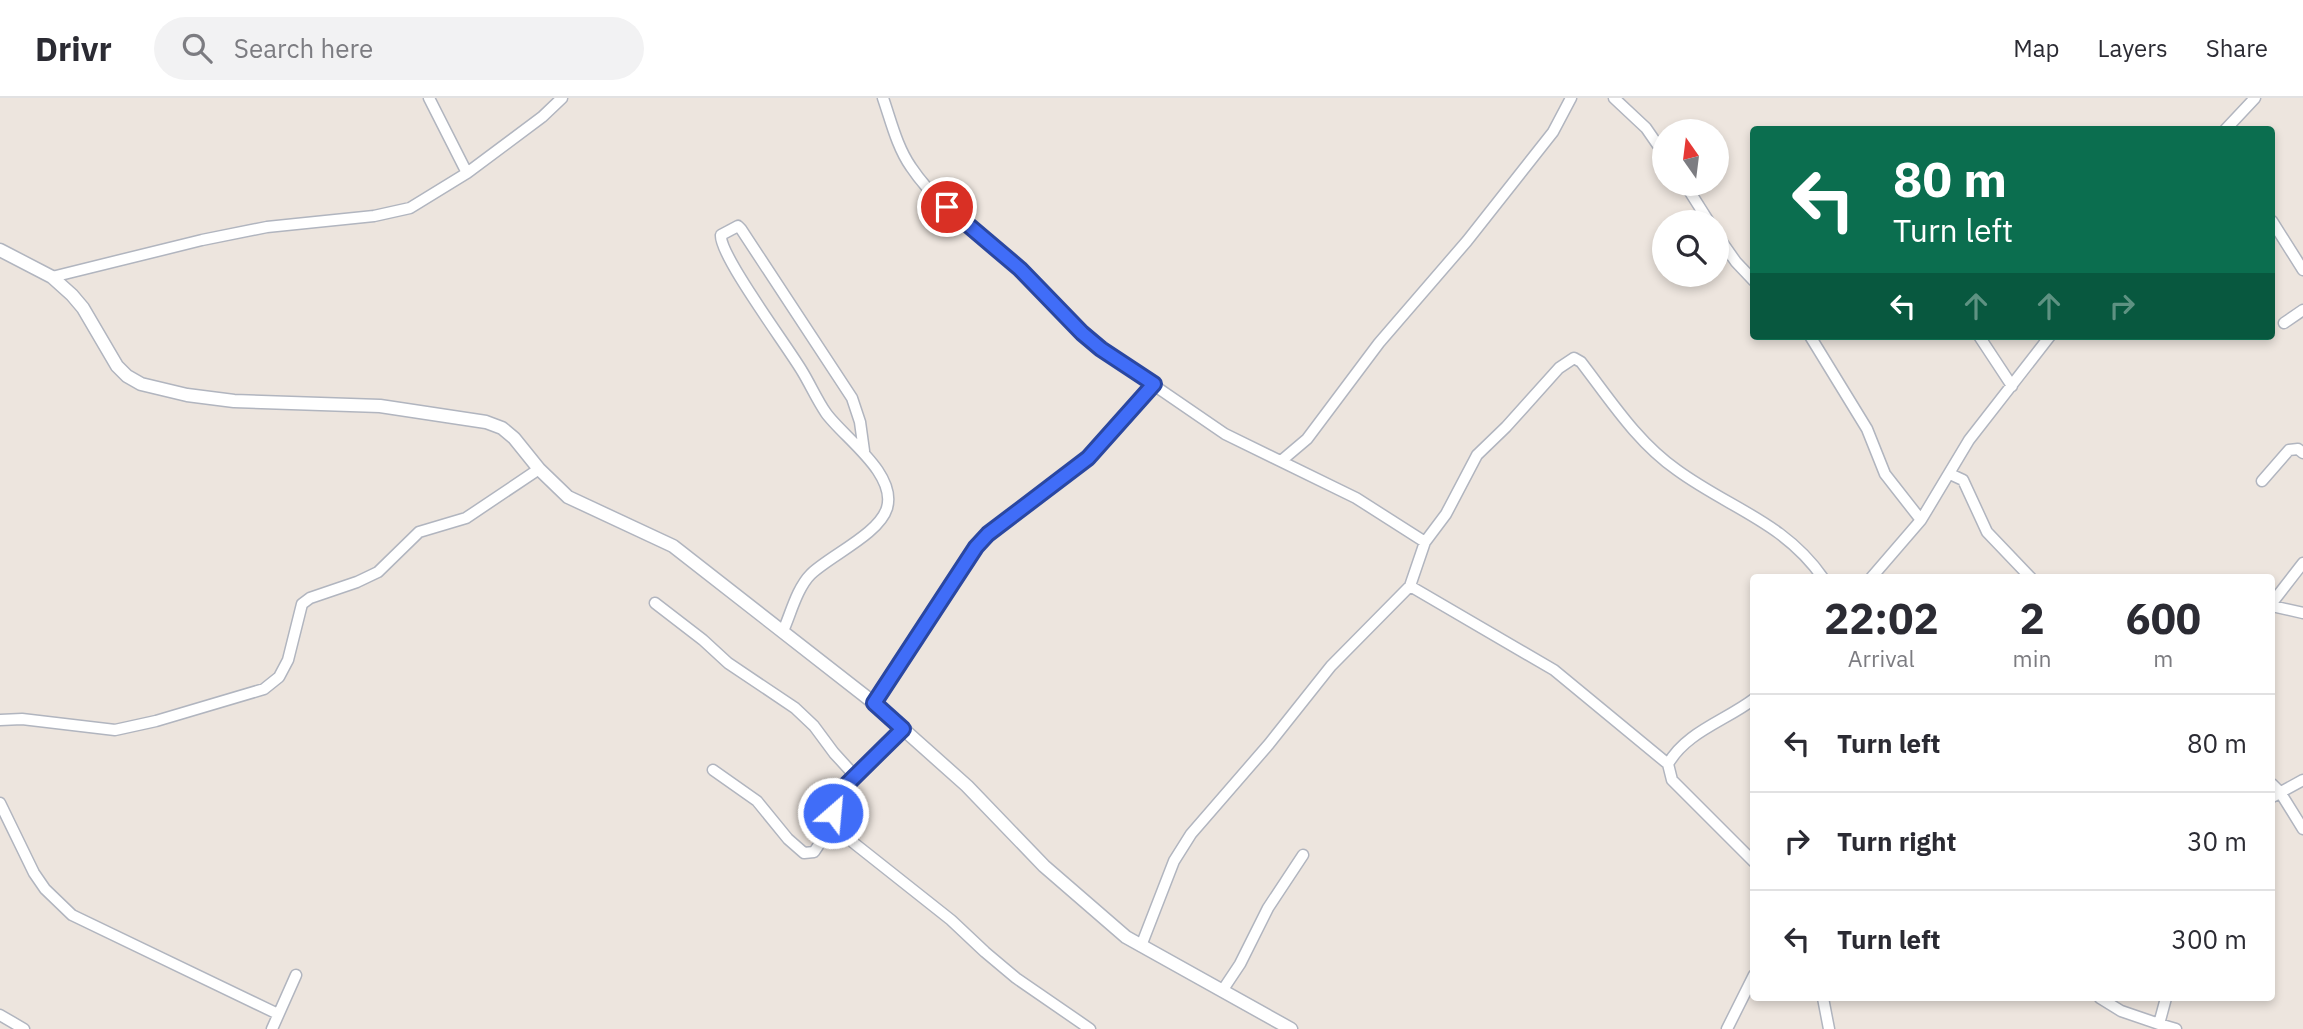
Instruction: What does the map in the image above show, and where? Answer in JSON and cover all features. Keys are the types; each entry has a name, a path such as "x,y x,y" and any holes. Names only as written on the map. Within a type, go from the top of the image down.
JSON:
{"street":[{"path":"429,98 467,173"},
{"path":"52,277 267,227 374,216 410,208 467,173 542,117 562,98"},
{"path":"883,98 900,148 930,191 1020,269 1091,341 1225,434 1356,498 1425,542"},
{"path":"1281,461 1307,439 1379,343 1467,241 1553,132 1571,98"},
{"path":"1614,98 1652,137"},
{"path":"2228,126 2249,100"},
{"path":"2275,226 2303,270"},
{"path":"783,631 806,580 828,560 874,527 887,508 887,492 864,451 860,422 852,398 833,367 741,229 733,227 725,231 720,239 723,247 802,370 826,413 848,439 864,451"},
{"path":"0,250 52,277 72,295 83,308 117,366 141,384 234,401 380,406 486,422 502,428 568,497 673,546 874,703 967,786 1044,866 1106,920 1141,946 1291,1029"},
{"path":"1729,252 1750,277"},
{"path":"2284,323 2303,310"},
{"path":"1812,340 1867,429 1885,474 1921,520"},
{"path":"1982,340 2012,386"},
{"path":"1874,574 1921,520 1969,440 2046,340"},
{"path":"1141,946 1174,861 1191,834 1269,744 1331,666 1410,586 1425,542 1446,514 1477,455 1559,368 1574,358 1581,362 1650,449 1693,481 1766,522 1784,536 1820,574"},
{"path":"874,703 981,541 1088,458 1154,384"},
{"path":"2262,481 2289,450 2298,449 2303,453"},
{"path":"0,720 22,719 115,730 264,689 279,677 288,660 302,604 310,598 378,572 419,532 466,518 539,469"},
{"path":"1951,474 1963,480 1987,532 2027,574"},
{"path":"2275,600 2303,563"},
{"path":"1410,586 1554,670 1668,764 1672,780 1750,858"},
{"path":"655,603 728,663 794,708 814,726 856,777"},
{"path":"2275,605 2303,613"},
{"path":"1668,764 1680,747 1698,733 1750,702"},
{"path":"903,729 834,797 832,805 836,819 850,841 951,920 995,961 1090,1029"},
{"path":"713,770 757,801 788,839 804,853 814,852 836,819"},
{"path":"2303,780 2276,795 2303,830"},
{"path":"0,803 39,881 72,915 278,1014"},
{"path":"1222,991 1240,964 1268,908 1303,855"},
{"path":"272,1029 296,975"},
{"path":"1727,1029 1750,983"},
{"path":"1824,1001 1829,1029"},
{"path":"2105,1001 2121,1011 2176,1029"},
{"path":"2159,1024 2165,1001"},
{"path":"0,1014 24,1029"}],"route":[{"path":"833,813 834,797 903,729 874,703 976,547 988,534 1088,458 1154,384 1082,333 1020,269 947,207"}]}
